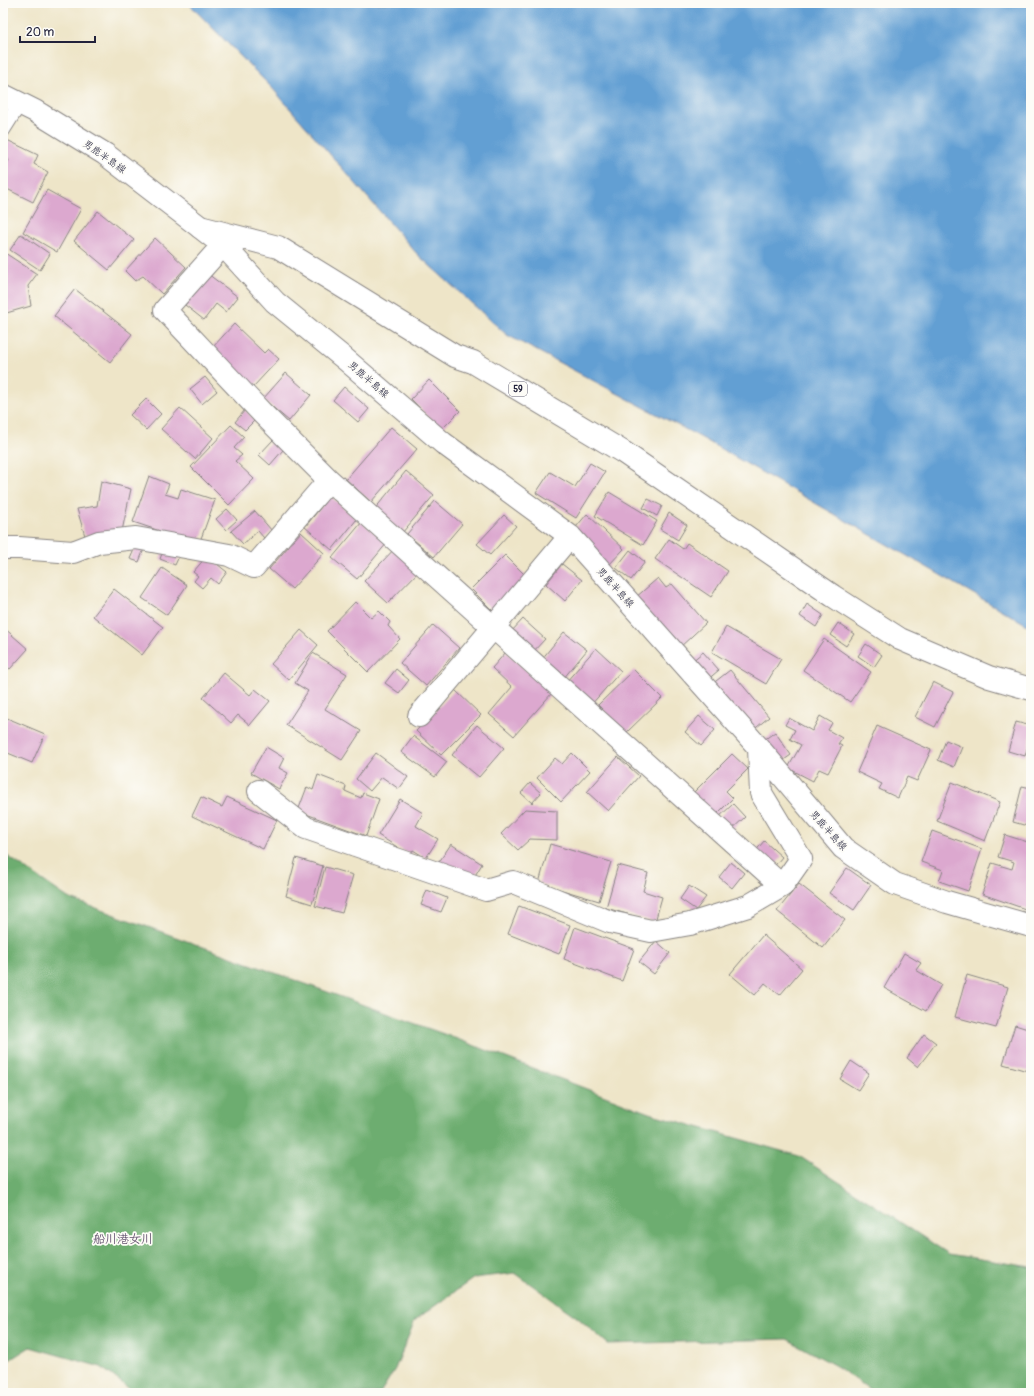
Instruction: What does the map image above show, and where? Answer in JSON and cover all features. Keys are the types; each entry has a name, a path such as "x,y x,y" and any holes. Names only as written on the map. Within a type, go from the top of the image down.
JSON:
{"street":[{"name":"男鹿半島線","path":"12,99 35,111 105,154 224,245 275,302 345,359 443,443 570,536 759,748 843,848 896,884 947,902 1031,926"},
{"name":"男鹿半島線","path":"200,227 278,247 455,356 473,362 623,452 833,596 900,639 989,677 1031,689"},
{"path":"224,245 165,310 263,414 329,480 782,886"},
{"path":"3,548 73,552 99,542 136,538 229,555 254,567 329,480"},
{"path":"418,716 494,628 570,536"},
{"path":"259,791 306,828 314,831 486,890 513,882 610,922 651,931 690,924 748,906 782,886 801,859 761,793 759,748"}],"lane":[{"path":"3,130 12,99"}],"green space":[{"path":"3,853 68,898 452,1037 649,1113 799,1156 949,1254 1031,1267 1031,1393 875,1393 836,1366 787,1339 608,1344 578,1318 515,1273 474,1278 415,1320 395,1369 380,1393 135,1393 101,1367 30,1347 3,1364"}],"water":[{"path":"188,3 1031,3 1031,627 700,437 507,335 418,255 273,89"}],"building":[{"path":"7,140 38,155 34,164 48,172 33,202 3,187 3,171 9,160 3,157 3,147"},
{"path":"47,190 81,209 57,252 23,232"},
{"path":"98,211 134,240 109,270 74,241"},
{"path":"21,234 50,254 40,270 10,250"},
{"path":"155,238 186,267 162,294 143,276 135,281 125,271"},
{"path":"5,253 37,274 28,286 31,306 3,314 3,255"},
{"path":"208,274 238,297 226,312 216,304 204,320 185,305"},
{"path":"75,289 132,334 110,362 54,316"},
{"path":"234,324 264,353 268,349 279,359 253,387 212,348"},
{"path":"286,373 311,395 289,421 263,399"},
{"path":"205,377 217,391 202,404 190,389"},
{"path":"429,380 460,411 441,430 411,399"},
{"path":"344,387 369,409 358,422 333,400"},
{"path":"146,399 161,414 146,430 130,415"},
{"path":"180,408 213,438 195,459 161,429"},
{"path":"245,410 255,420 245,430 235,422"},
{"path":"231,425 244,437 234,448 242,455 235,461 254,479 229,505 191,467"},
{"path":"391,427 417,449 371,502 346,479"},
{"path":"273,440 283,450 270,465 259,455"},
{"path":"590,463 605,472 576,518 536,493 550,472 575,487"},
{"path":"406,471 434,495 402,533 374,510"},
{"path":"149,476 169,484 165,494 178,498 181,489 215,500 199,544 133,522"},
{"path":"101,481 131,489 122,531 85,536 77,509 97,506"},
{"path":"609,492 657,521 643,545 595,516"},
{"path":"330,496 357,519 332,550 305,527"},
{"path":"648,499 662,506 657,516 643,508"},
{"path":"435,501 462,524 434,557 407,534"},
{"path":"227,509 237,520 226,530 216,519"},
{"path":"255,511 272,531 264,538 258,531 243,544 231,531"},
{"path":"669,513 687,525 678,540 660,529"},
{"path":"587,514 624,549 607,567 571,533"},
{"path":"504,515 516,526 490,555 477,544"},
{"path":"362,522 387,543 357,579 332,558"},
{"path":"301,532 324,553 292,589 269,569"},
{"path":"669,539 683,549 687,543 728,571 711,597 655,559"},
{"path":"136,545 144,549 139,562 130,559"},
{"path":"398,545 422,568 388,603 364,581"},
{"path":"164,548 180,554 175,565 160,559"},
{"path":"630,550 645,562 631,580 616,568"},
{"path":"505,555 527,577 493,611 471,589"},
{"path":"207,556 227,572 218,584 211,578 202,588 194,581 198,576 193,572"},
{"path":"562,564 582,580 565,601 546,584"},
{"path":"162,568 187,585 167,615 142,598"},
{"path":"658,578 666,588 672,584 706,623 679,648 635,598"},
{"path":"114,589 163,627 142,655 93,616"},
{"path":"355,602 371,618 379,611 390,622 388,626 400,639 368,672 327,631"},
{"path":"807,604 823,615 816,627 800,616"},
{"path":"523,619 545,639 532,653 510,633"},
{"path":"838,623 854,634 846,646 830,635"},
{"path":"433,625 459,648 426,686 400,663"},
{"path":"3,627 28,649 10,669 3,664"},
{"path":"726,627 781,659 766,684 712,652"},
{"path":"301,630 318,645 289,680 271,664"},
{"path":"564,632 587,650 563,679 541,660"},
{"path":"824,639 871,672 850,702 803,670"},
{"path":"866,644 882,655 874,667 858,656"},
{"path":"596,648 621,671 590,706 565,683"},
{"path":"506,652 552,693 514,736 489,714 512,687 492,668"},
{"path":"703,652 719,670 706,681 691,662"},
{"path":"313,653 347,674 325,709 361,731 342,760 286,725 308,691 295,683"},
{"path":"396,669 409,680 399,693 385,683"},
{"path":"634,670 662,698 626,733 598,705"},
{"path":"730,670 769,717 751,732 711,685"},
{"path":"224,673 250,695 255,689 270,701 250,725 238,715 231,723 203,698"},
{"path":"933,682 953,692 935,727 915,717"},
{"path":"455,690 481,715 441,755 416,731"},
{"path":"699,716 715,730 701,746 685,732"},
{"path":"820,716 832,723 828,730 842,738 838,744 842,746 828,773 819,769 813,781 788,768 801,745 790,739 795,730 785,725 789,718 812,731"},
{"path":"7,718 45,734 32,763 3,751 3,728"},
{"path":"1016,722 1031,726 1031,736 1025,756 1008,751"},
{"path":"477,725 504,748 479,777 452,755"},
{"path":"877,726 931,750 917,781 907,777 898,798 879,789 882,784 857,772"},
{"path":"775,732 791,755 781,762 764,740"},
{"path":"413,736 447,762 435,777 401,752"},
{"path":"946,740 962,747 954,767 938,760"},
{"path":"266,747 284,758 279,768 288,773 279,789 251,773"},
{"path":"376,753 408,777 399,789 382,777 370,791 356,779"},
{"path":"572,753 590,771 561,802 537,778 555,758 562,764"},
{"path":"732,754 748,769 726,791 733,798 712,819 690,796"},
{"path":"618,757 639,776 608,811 587,792"},
{"path":"318,775 346,786 345,791 361,798 363,793 379,799 366,836 298,811 307,787 313,790"},
{"path":"952,782 1000,802 985,841 937,821"},
{"path":"530,783 541,793 532,803 521,793"},
{"path":"1022,786 1031,788 1031,827 1013,822"},
{"path":"201,797 222,807 227,797 277,820 263,849 192,816"},
{"path":"400,799 423,813 416,826 438,839 426,858 413,850 410,855 378,835"},
{"path":"733,804 745,817 729,832 717,819"},
{"path":"525,809 557,811 557,840 530,839 518,850 501,834"},
{"path":"932,831 982,849 968,891 939,881 943,870 921,862"},
{"path":"1005,835 1031,843 1031,911 982,894 992,863 1012,869 1014,862 998,857"},
{"path":"764,841 782,857 772,869 754,853"},
{"path":"451,844 482,864 471,882 439,862"},
{"path":"550,844 611,862 599,901 539,883"},
{"path":"296,858 323,866 312,904 286,896"},
{"path":"731,862 744,873 732,888 719,877"},
{"path":"618,865 648,873 643,891 662,897 655,922 606,908"},
{"path":"325,867 353,875 342,913 315,906"},
{"path":"847,868 871,885 854,910 829,893"},
{"path":"799,884 845,920 823,948 777,911"},
{"path":"689,886 706,897 696,910 680,899"},
{"path":"427,890 447,898 441,912 421,905"},
{"path":"519,906 570,925 559,954 508,934"},
{"path":"575,927 634,949 622,981 564,959"},
{"path":"763,935 802,969 780,995 765,983 755,995 730,974"},
{"path":"656,941 670,953 654,974 639,962"},
{"path":"904,953 921,963 916,970 941,985 926,1011 884,988"},
{"path":"967,975 1008,987 996,1028 955,1017"},
{"path":"1015,1025 1031,1030 1031,1072 1003,1064"},
{"path":"924,1034 936,1043 918,1067 907,1058"},
{"path":"851,1061 869,1073 858,1090 840,1079"}],"district":[{"name":"船川港女川","path":"123,1239"}]}
